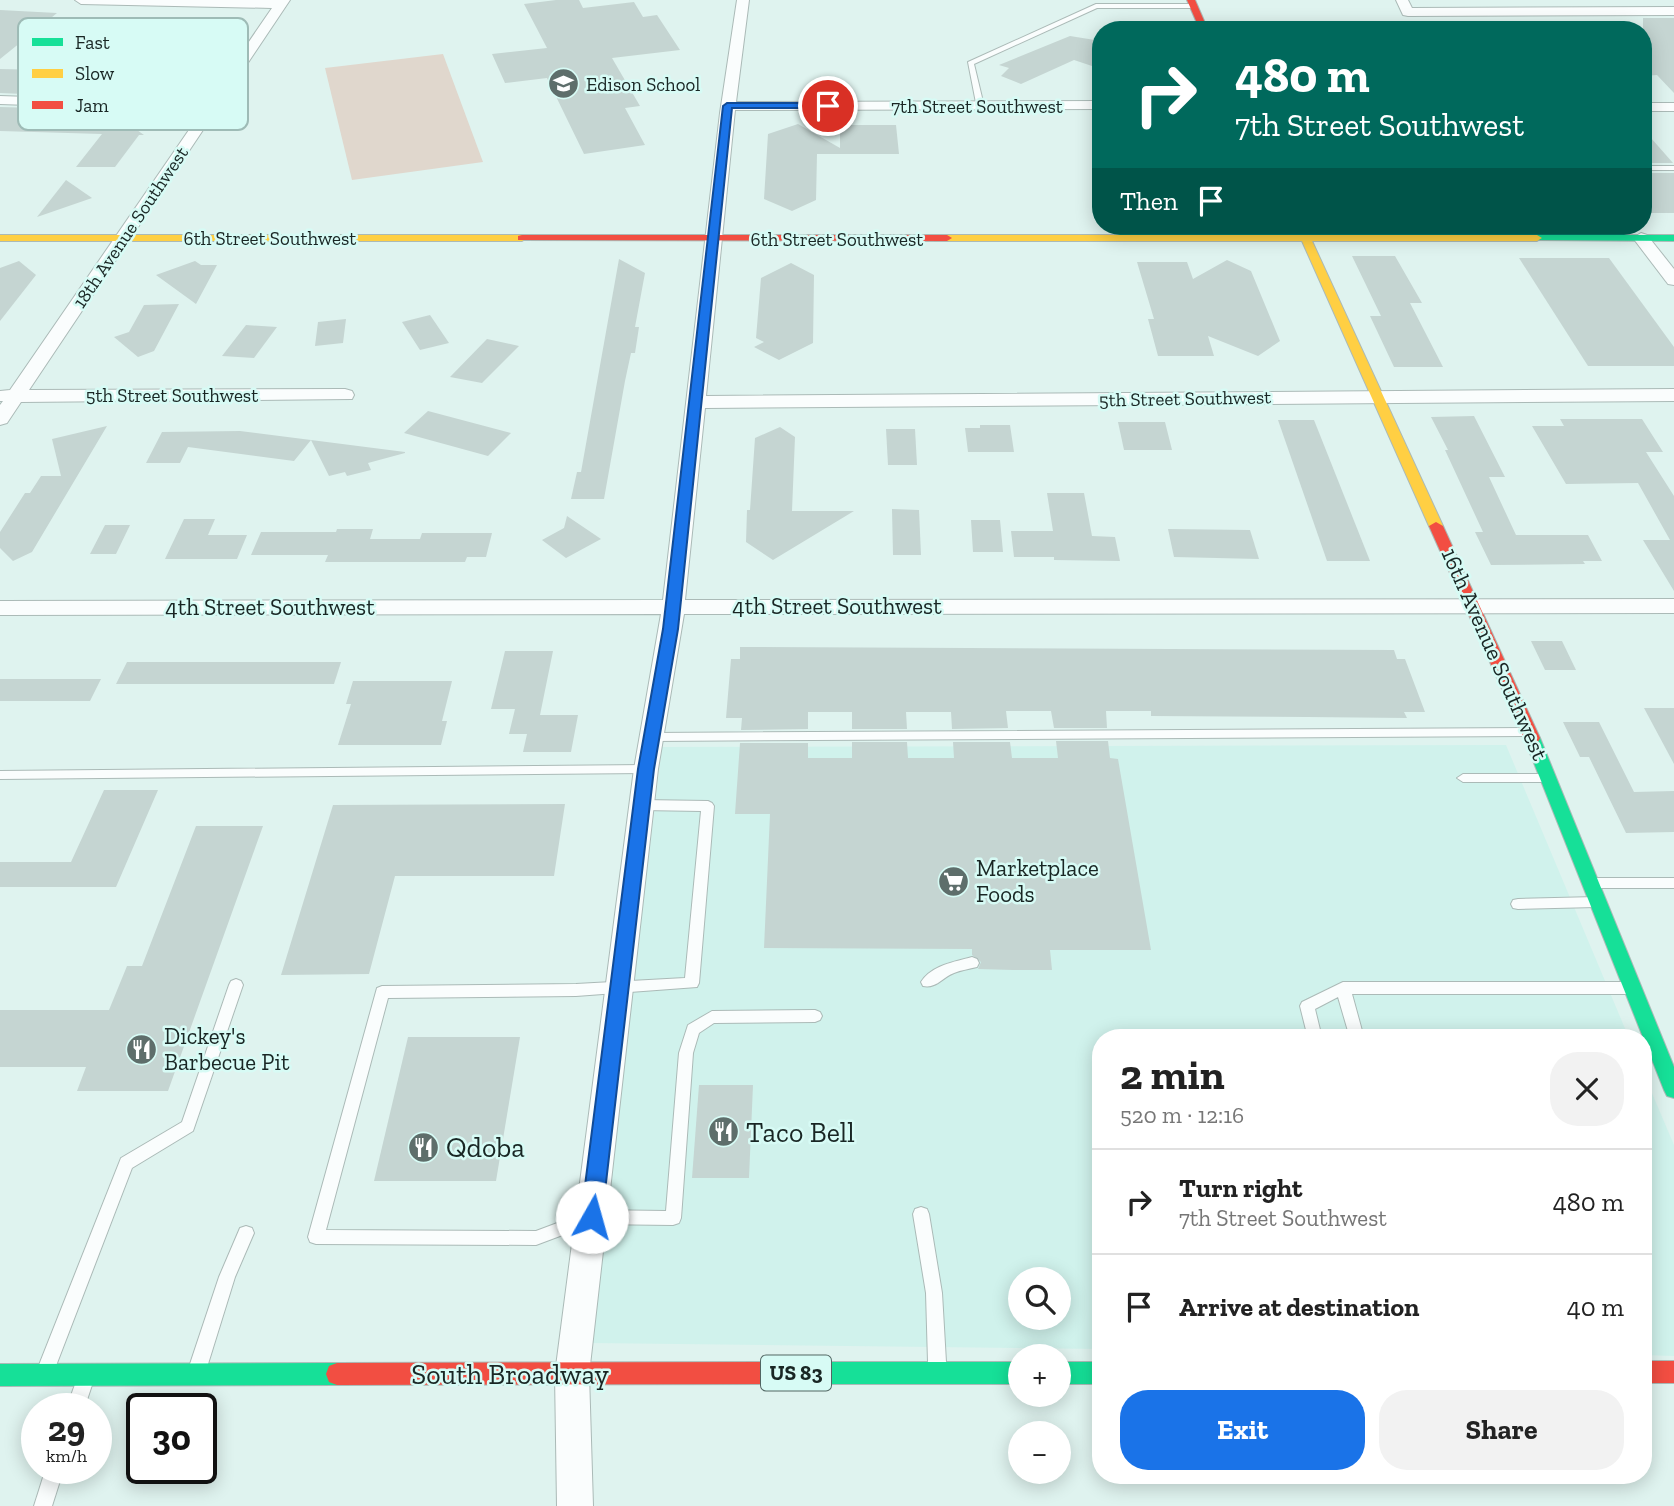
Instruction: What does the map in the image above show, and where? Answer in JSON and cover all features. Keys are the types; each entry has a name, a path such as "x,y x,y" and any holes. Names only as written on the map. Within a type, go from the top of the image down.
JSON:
{"street":[{"path":"81,0 282,2"},
{"path":"575,1506 572,1374 646,769 673,606 727,106 743,0"},
{"name":"18th Avenue Southwest","path":"248,52 282,2"},
{"path":"1192,3 1200,21"},
{"path":"1405,6 1674,11"},
{"path":"0,100 18,101"},
{"name":"7th Street Southwest","path":"727,106 1092,106"},
{"path":"1652,107 1674,107"},
{"name":"18th Avenue Southwest","path":"0,419 8,396 124,237 196,130"},
{"name":"6th Street Southwest","path":"0,238 712,239 1092,234"},
{"name":"16th Avenue Southwest","path":"1304,235 1550,778 1650,1029"},
{"name":"6th Street Southwest","path":"1472,235 1674,238"},
{"path":"1642,238 1674,280"},
{"name":"5th Street Southwest","path":"8,396 345,395"},
{"name":"5th Street Southwest","path":"696,402 1674,395"},
{"name":"4th Street Southwest","path":"0,608 1674,606"},
{"name":"16th Avenue Southwest","path":"1652,1034 1674,1090"},
{"path":"1652,1372 1674,1372"},
{"name":"South Broadway","path":"0,1375 1008,1373"},
{"path":"1071,1373 1092,1373"}],"lane":[{"path":"980,106 970,63 1096,5 1192,3"},
{"path":"1652,168 1674,168"},
{"path":"652,737 1528,732"},
{"path":"0,775 646,769"},
{"path":"1463,778 1550,778"},
{"path":"642,805 708,806 692,983 382,992 316,1237 537,1238 592,1217 673,1218 686,1053 693,1029 712,1017 815,1016"},
{"path":"1592,883 1674,883"},
{"path":"1518,904 1599,902"},
{"path":"928,982 947,969 972,962"},
{"path":"44,1375 126,1163 188,1126 236,985"},
{"path":"1313,1029 1307,1006 1343,988 1634,988"},
{"path":"1343,988 1355,1029"},
{"path":"922,1214 934,1293 937,1373"},
{"path":"195,1375 227,1277 246,1233"},
{"path":"80,1393 86,1375"},
{"path":"43,1506 50,1484"}],"shaded area":[{"path":"443,54 483,162 352,180 325,68"},
{"path":"1506,745 1625,1029 1092,1029 1092,1349 1071,1349 1071,1344 1008,1344 1008,1348 590,1343 662,747"},
{"path":"1652,1093 1674,1145 1674,1356 1652,1355"}],"building":[{"name":"Edison School","path":"579,0 583,8 634,2 643,17 657,15 680,50 612,58 640,106 625,108 645,145 584,154 547,78 505,83 492,54 547,48 524,4"},
{"path":"0,10 57,13 51,18 18,18 18,44 0,59"},
{"path":"1643,18 1674,18 1674,93 1657,75 1652,75 1652,21 1643,21"},
{"path":"1070,36 1092,40 1092,66 1074,60 1021,84 1001,76 1009,68 999,65"},
{"path":"0,69 18,69 18,94 0,93"},
{"path":"0,107 18,107 18,130 137,130 144,135 139,135 115,167 76,167 102,134 0,131"},
{"path":"798,124 840,148 840,125 896,125 899,154 817,154 816,200 792,211 764,199 768,134"},
{"path":"1652,139 1673,163 1652,163"},
{"path":"1652,173 1674,173 1674,213 1652,213"},
{"path":"66,180 92,198 37,217"},
{"path":"1352,256 1395,256 1422,303 1410,303 1443,367 1394,367 1370,316 1381,316"},
{"path":"1519,258 1609,258 1674,347 1674,366 1588,366"},
{"path":"619,259 645,273 635,327 639,327 635,353 631,353 625,381 604,499 571,499 577,472 581,472"},
{"path":"1227,260 1251,271 1280,341 1258,356 1208,336 1214,356 1158,356 1148,319 1154,319 1137,262 1187,262 1193,279"},
{"path":"19,261 36,275 0,321 0,268"},
{"path":"195,261 201,265 217,265 196,304 156,275"},
{"path":"791,263 814,275 813,343 779,360 754,347 764,342 756,338 761,278"},
{"path":"179,304 154,351 138,357 114,337 129,332 144,305"},
{"path":"430,315 449,343 420,350 402,322"},
{"path":"346,319 343,343 315,346 318,322"},
{"path":"246,325 277,327 254,358 222,356"},
{"path":"487,339 519,346 482,383 450,377"},
{"path":"428,411 511,433 488,456 404,433"},
{"path":"1474,416 1505,477 1489,477 1516,535 1588,535 1602,561 1583,561 1585,564 1491,565 1475,532 1483,532 1431,417"},
{"path":"1560,419 1642,419 1663,452 1646,452 1674,496 1674,591 1643,540 1670,540 1638,483 1566,484 1532,426 1564,426"},
{"path":"1278,420 1314,420 1370,561 1327,561"},
{"path":"1118,422 1165,422 1172,450 1124,450"},
{"path":"980,425 1010,425 1014,452 968,452 965,428 980,428"},
{"path":"107,426 32,552 13,561 0,548 0,532 25,493 30,493 41,476 61,476 52,439"},
{"path":"780,427 795,437 792,511 854,511 773,560 746,542 747,510 750,510 755,438"},
{"path":"886,429 915,429 917,465 888,465"},
{"path":"240,431 311,440 294,461 188,447 180,463 146,463 162,432"},
{"path":"311,440 405,453 368,463 371,470 347,476 345,472 329,476"},
{"path":"1047,493 1084,493 1092,536 1115,537 1120,561 1014,557 1011,531 1053,531"},
{"path":"892,509 919,510 921,555 893,555"},
{"path":"567,516 601,539 566,558 542,540 564,528"},
{"path":"184,519 215,519 208,535 247,535 237,559 165,559"},
{"path":"971,520 1000,520 1003,552 973,552"},
{"path":"105,525 130,525 116,554 90,554"},
{"path":"337,529 373,529 370,539 420,539 422,533 492,533 486,557 467,557 465,562 325,562 328,555 251,555 261,532 336,532"},
{"path":"1168,529 1250,530 1259,559 1174,557"},
{"path":"1531,641 1562,641 1576,670 1545,670"},
{"path":"740,647 1394,650 1397,659 1405,659 1425,712 1404,712 1407,718 1151,716 1151,711 1106,711 1107,728 1054,728 1051,711 1006,711 1008,728 952,729 951,712 906,712 907,729 852,729 852,712 808,712 808,729 741,730 742,718 726,718 731,659 740,659"},
{"path":"505,651 553,651 540,715 578,715 571,752 523,752 527,734 509,734 515,709 491,709"},
{"path":"127,662 341,662 334,684 116,684"},
{"path":"0,679 101,679 90,701 0,701"},
{"path":"353,681 452,681 442,721 447,721 441,745 338,745 351,704 346,704"},
{"path":"1644,708 1674,708 1674,764"},
{"path":"1563,722 1599,722 1634,792 1674,791 1674,832 1626,833 1589,757 1580,757"},
{"name":"Marketplace Foods","path":"1056,741 1108,741 1110,758 1118,759 1151,950 1050,950 1052,970 1013,970 978,969 981,962 972,955 972,949 764,948 770,814 735,814 740,743 808,743 808,758 852,758 852,742 907,742 908,758 954,758 953,742 1010,742 1012,758 1058,758"},
{"path":"104,790 158,790 116,887 0,887 0,862 71,862"},
{"path":"565,804 554,876 395,876 369,974 281,975 333,805"},
{"path":"196,826 263,826 168,1091 77,1091 86,1067 0,1067 0,1010 109,1010 127,966 142,966"},
{"path":"408,1037 520,1037 496,1181 374,1181"},
{"name":"Taco Bell","path":"699,1085 753,1085 749,1178 692,1178"}],"traffic: fast":[{"path":"1537,238 1674,238"},
{"path":"1532,738 1649,1029"},
{"path":"1652,1035 1674,1090"},
{"path":"776,1373 1008,1373"},
{"path":"1071,1373 1092,1373"},
{"path":"0,1375 337,1374"}],"traffic: slow":[{"path":"1304,235 1436,526"},
{"path":"0,238 522,238"},
{"path":"947,238 1537,238"}],"traffic: jam":[{"path":"1191,0 1200,21"},
{"path":"522,238 947,238"},
{"path":"1436,526 1532,738"},
{"path":"1652,1372 1674,1372"},
{"path":"337,1374 776,1373"}],"place":[{"name":"Edison School","path":"563,84"},
{"name":"Marketplace Foods","path":"953,881"},
{"name":"Dickey's Barbecue Pit","path":"141,1049"},
{"name":"Taco Bell","path":"723,1132"},
{"name":"Qdoba","path":"423,1147"}],"route":[{"path":"592,1217 646,769 671,629 727,106 828,106"}]}
